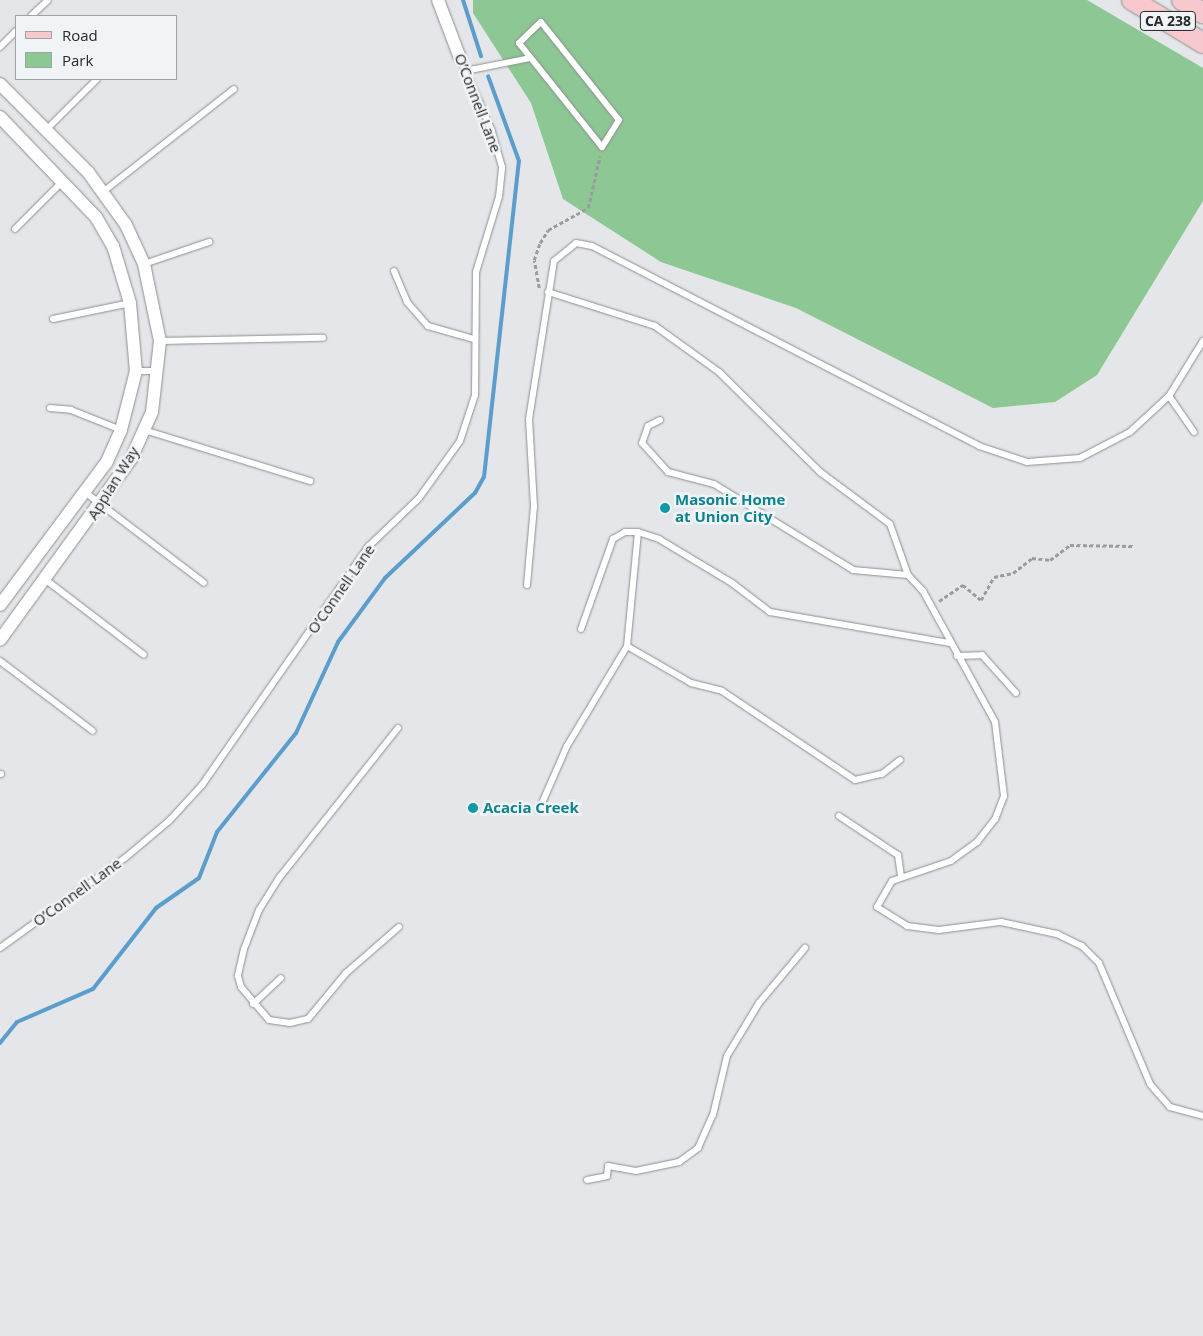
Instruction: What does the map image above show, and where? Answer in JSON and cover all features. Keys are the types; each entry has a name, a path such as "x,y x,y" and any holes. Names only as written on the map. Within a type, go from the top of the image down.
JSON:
{"main road":[{"name":"CA 238","path":"1132,0 1203,43"},
{"name":"CA 238","path":"1182,0 1203,13"}],"street":[{"name":"O’Connell Lane","path":"438,0 460,58"},
{"name":"Appian Way","path":"0,84 47,129 104,191 144,264 160,341 152,412 144,430 102,505 0,640"},
{"name":"Appian Way","path":"0,117 64,180 96,217 113,246 130,303 136,371 120,430 86,493 0,605"}],"lane":[{"path":"32,15 48,0"},
{"path":"542,22 619,120 602,147 518,43 542,22"},
{"path":"0,47 15,32"},
{"name":"O’Connell Lane","path":"0,948 125,858 169,821 202,785 369,546 419,498 460,441 474,395 476,272 499,197 502,167 492,131 460,58"},
{"path":"465,71 530,58"},
{"path":"47,129 96,80"},
{"path":"104,191 234,89"},
{"path":"15,229 64,180"},
{"path":"144,264 209,242"},
{"path":"527,585 534,506 529,419 554,261 563,249 576,243 592,246 979,446 1027,462 1080,458 1106,446 1152,416 1169,396 1203,341"},
{"path":"394,271 407,302 428,326 474,339"},
{"path":"548,292 655,326 720,372 820,472 890,524 902,544 908,575 931,607 995,722 1004,796 995,819 977,842 951,860 901,876 892,881 877,907 907,926 939,930 1001,922 1057,934 1082,946 1099,963 1150,1084 1170,1107 1203,1116"},
{"path":"53,318 130,303"},
{"path":"160,341 323,338"},
{"path":"136,371 157,372"},
{"path":"1169,396 1194,432"},
{"path":"50,408 71,410 120,430"},
{"path":"660,420 648,426 642,443 668,472 714,484 853,570 908,575"},
{"path":"144,430 310,481"},
{"path":"86,493 204,584"},
{"path":"581,629 613,539 625,532 638,532 658,539 732,583 770,612 950,643"},
{"path":"539,810 567,746 627,646 638,532"},
{"path":"46,580 144,655"},
{"path":"627,646 691,683 722,691 855,780 882,774 900,760"},
{"path":"957,656 982,655 1016,693"},
{"path":"0,661 93,731"},
{"path":"398,728 279,878 259,910 238,976 253,1004 269,1020 308,1019 346,973 400,927"},
{"path":"839,816 898,855 901,876"},
{"path":"587,1180 607,1176 608,1166 636,1171 679,1162 698,1148 713,1115 727,1056 759,1003 805,948"},
{"path":"253,1004 281,978"}],"path":[{"path":"548,292 534,280 537,251 548,230 588,208 602,147"},
{"path":"931,607 964,585 981,600 994,577 1013,573 1032,558 1050,560 1070,545 1134,546"}],"green space":[{"path":"473,0 1087,0 1203,68 1203,201 1097,375 1055,402 993,408 796,308 661,262 563,199 531,103 473,13"}],"waterway":[{"path":"463,0 481,56"},
{"path":"0,1043 17,1022 93,989 156,908 199,878 217,832 296,733 338,642 385,578 475,493 484,477 519,161 488,76"}],"place":[{"name":"Masonic Home at Union City","path":"665,508"},
{"name":"Acacia Creek","path":"473,808"}]}
